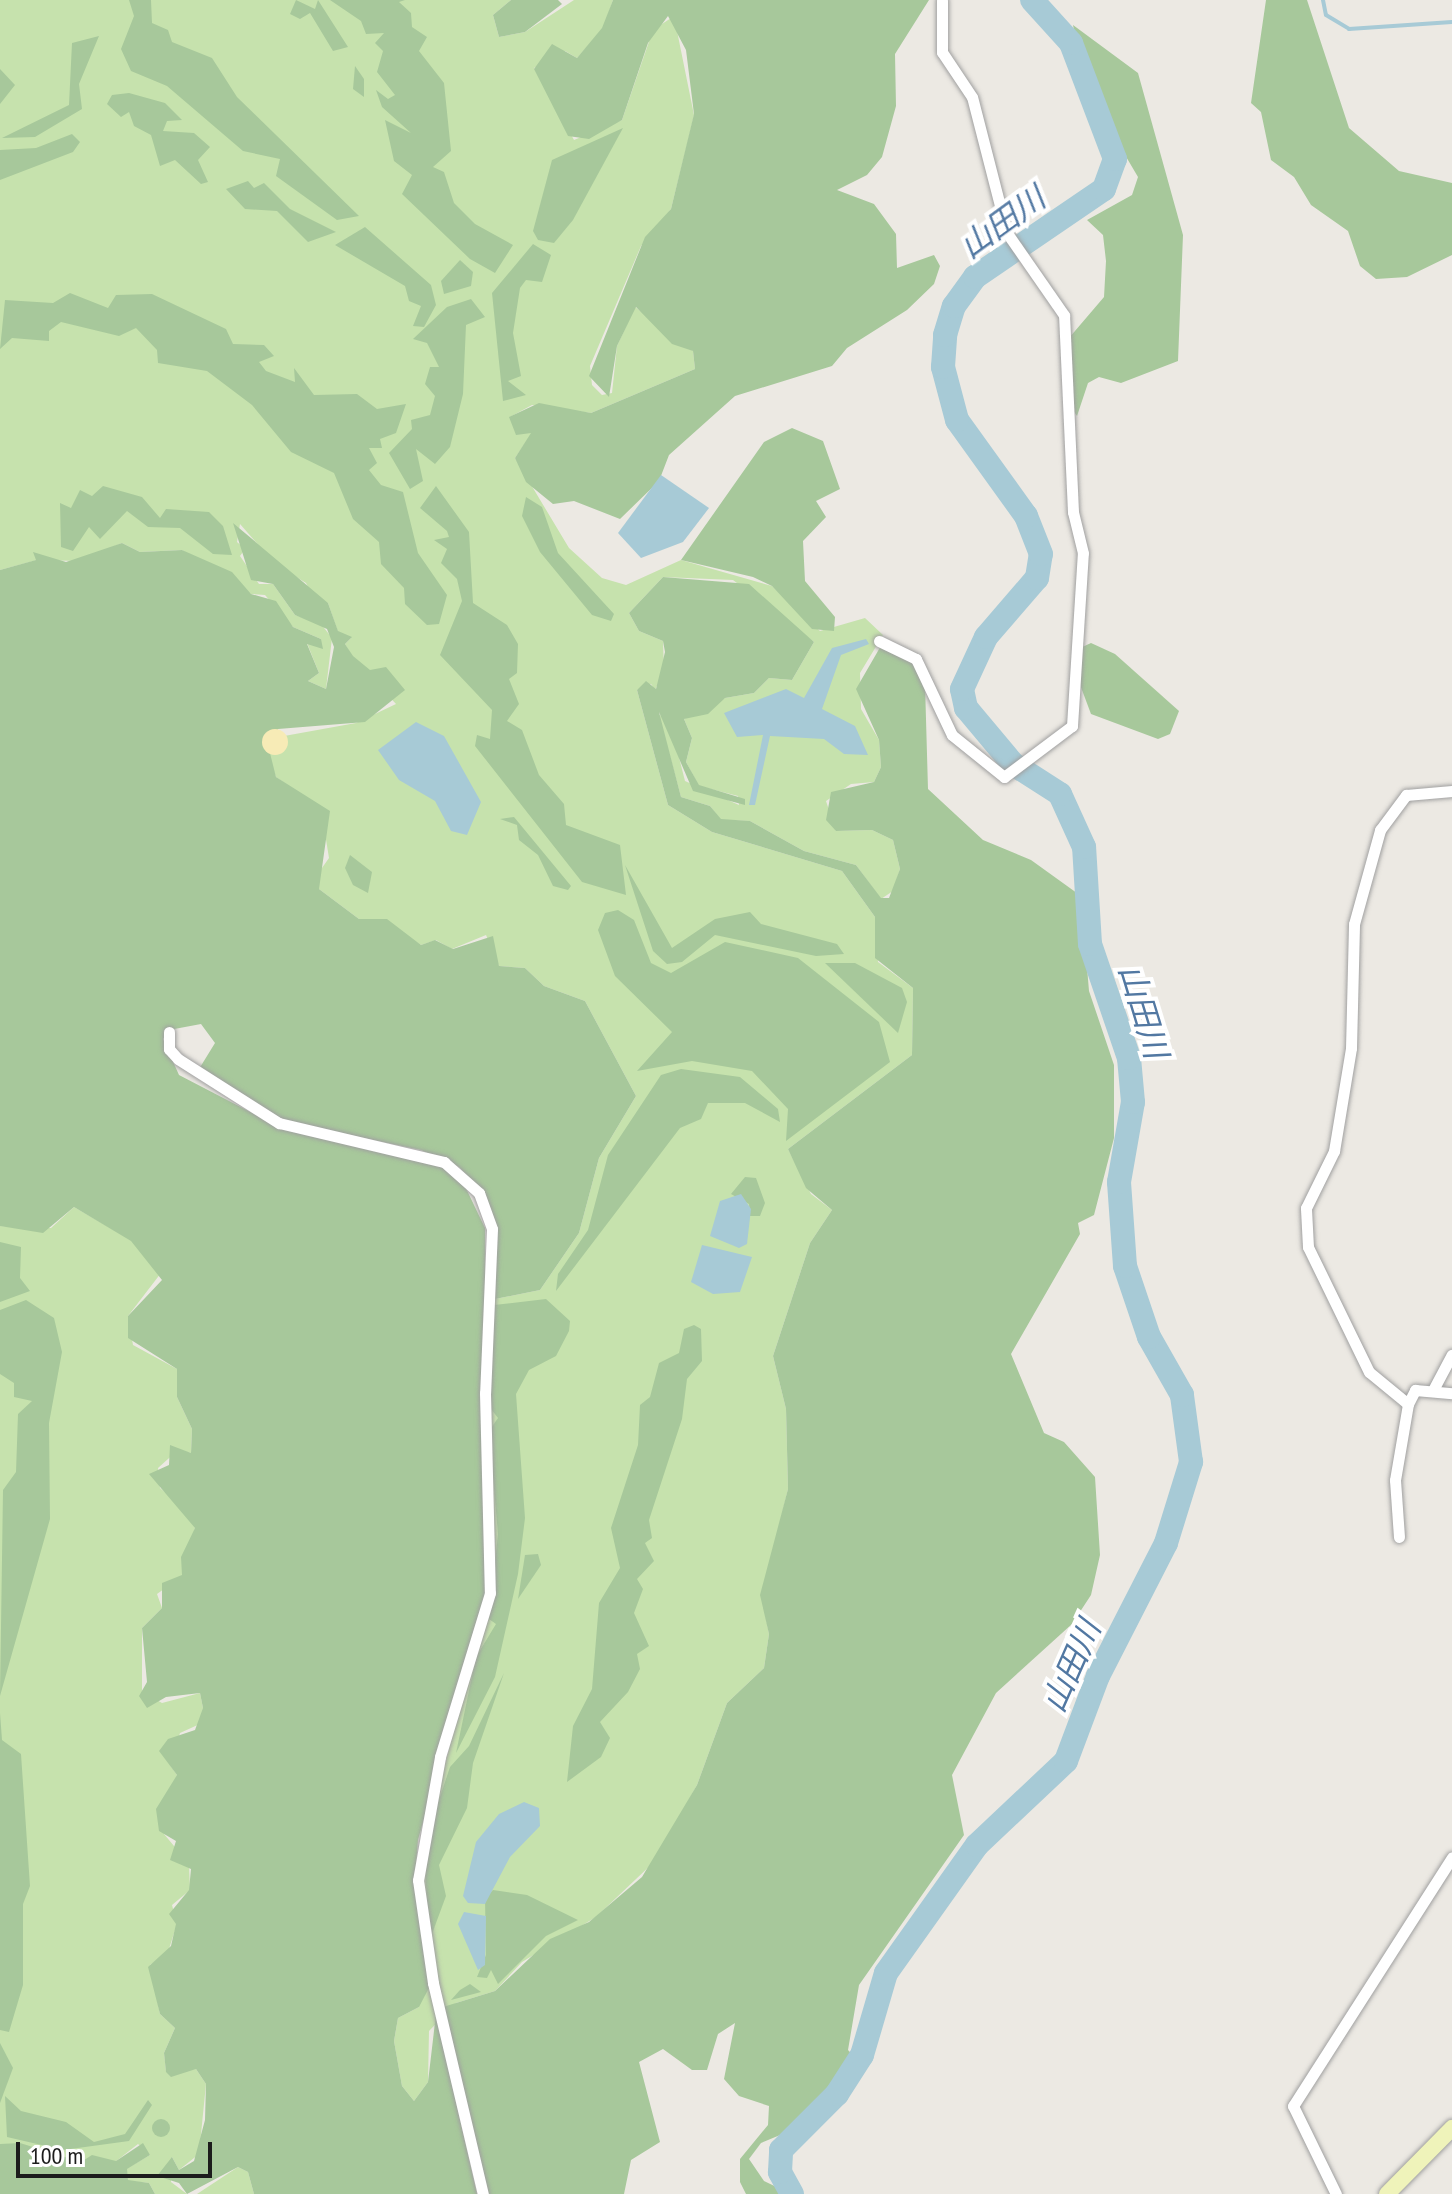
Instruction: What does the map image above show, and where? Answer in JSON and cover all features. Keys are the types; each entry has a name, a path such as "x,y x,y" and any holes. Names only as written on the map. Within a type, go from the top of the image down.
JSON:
{"main road":[{"path":"1387,2194 1449,2138"}],"street":[{"path":"879,641 916,659 952,735 988,769 1007,775 1030,762 1066,736 1075,716 1083,553 1073,512 1064,315 1023,261 1007,233 972,97 942,52 942,0"},
{"path":"1408,1404 1369,1372 1308,1247 1306,1208 1334,1151 1351,1048 1354,924 1380,830 1406,795 1452,791"},
{"path":"169,1032 169,1049 178,1059 279,1123 444,1162 479,1193 492,1229 485,1393 491,1581 484,1630 440,1757 418,1880 433,1983 483,2194"},
{"path":"1433,1390 1452,1355"},
{"path":"1399,1537 1395,1480 1408,1404 1415,1390 1452,1393"},
{"path":"1336,2194 1293,2106 1452,1857"}],"green space":[{"path":"0,0 511,0 493,15 499,37 525,32 574,0 613,0 603,29 577,58 565,51 534,68 574,140 622,120 653,30 674,16 694,115 687,145 671,209 641,246 590,366 592,385 602,395 612,393 617,346 635,307 693,351 695,369 591,413 532,405 510,417 532,433 515,458 569,548 602,578 626,585 681,560 772,586 820,631 865,618 883,635 860,673 861,709 879,740 881,767 874,782 851,784 826,801 836,831 872,830 893,840 900,869 893,891 881,899 856,865 804,851 750,821 721,820 710,806 681,797 659,716 665,713 671,726 685,781 739,805 738,796 699,786 686,762 692,738 684,719 725,698 754,693 769,678 792,680 814,642 733,580 663,577 629,613 639,631 663,641 664,671 655,690 651,684 637,690 668,805 712,832 842,871 875,917 878,962 913,988 912,1055 788,1149 811,1194 832,1210 810,1243 773,1356 786,1409 788,1489 762,1597 769,1634 764,1668 727,1703 697,1785 655,1861 596,1917 522,1962 495,1991 456,2003 429,2031 428,2082 414,2101 402,2086 394,2041 398,2018 419,2007 424,1845 496,1569 488,1405 495,1299 540,1290 579,1233 599,1158 636,1096 585,1001 544,986 525,968 499,966 486,935 452,949 436,940 421,945 390,926 359,919 319,889 317,875 329,858 321,809 276,777 262,740 356,723 396,704 352,656 345,644 351,638 338,632 328,603 314,599 306,583 274,563 240,524 237,542 245,549 240,556 259,584 273,584 295,615 321,624 332,638 326,689 308,681 319,673 307,643 321,639 293,627 265,595 251,594 182,550 140,552 122,543 78,561 37,560 0,570"},
{"path":"129,0 151,0 152,23 168,30 172,42 212,58 237,97 359,216 337,220 276,176 280,159 243,151 167,86 131,71 121,49 134,16"},
{"path":"296,0 315,9 318,0 348,47 333,51 310,13 300,19 290,14"},
{"path":"330,0 405,0 399,2 411,13 412,27 427,37 419,51 444,83 451,151 433,167 444,172 454,203 475,224 513,245 495,273 470,259 402,194 412,175 394,161 385,120 411,133 382,107 376,90 388,99 395,95 377,72 383,51 375,43 384,33 366,34 361,21"},
{"path":"511,0 558,0 562,4 525,32 499,37 493,15"},
{"path":"613,0 929,0 895,54 896,106 882,157 867,175 837,190 874,204 896,234 897,268 934,255 940,266 934,284 907,310 847,348 832,366 735,396 669,455 659,481 620,519 574,501 553,504 526,482 515,458 531,433 516,435 509,417 539,403 591,413 695,369 693,351 672,344 636,307 617,346 609,397 589,376 645,237 671,209 694,114 686,50 668,16 648,43 622,120 589,139 568,136 534,69 552,44 577,58 602,28"},
{"path":"1266,0 1307,0 1349,128 1399,171 1452,183 1452,255 1407,277 1376,279 1360,266 1348,231 1311,205 1294,177 1271,160 1261,112 1251,103"},
{"path":"1073,25 1138,73 1183,235 1178,361 1121,383 1099,377 1088,383 1077,416 1070,406 1069,338 1104,297 1106,261 1103,235 1087,220 1132,195 1138,177 1085,87"},
{"path":"99,36 79,84 82,109 35,137 2,138 69,105 72,43"},
{"path":"355,66 364,79 364,97 353,89"},
{"path":"0,69 15,85 0,104"},
{"path":"129,93 165,103 182,120 167,121 163,131 194,133 210,147 198,160 208,182 201,184 175,160 160,166 151,135 134,126 129,112 121,117 107,104 112,95"},
{"path":"623,128 573,220 554,243 538,240 533,231 552,160"},
{"path":"72,134 80,142 73,152 0,180 0,150 36,148"},
{"path":"248,181 254,188 264,183 290,209 336,232 308,242 277,211 245,209 226,189"},
{"path":"365,227 431,285 436,305 424,327 413,326 421,306 409,301 405,286 335,245"},
{"path":"533,244 551,255 542,282 526,280 520,288 513,333 521,376 508,381 526,395 503,401 492,293"},
{"path":"460,260 473,272 471,286 444,294 441,281"},
{"path":"70,293 108,308 116,295 152,294 226,329 233,344 264,345 274,356 259,362 266,371 295,382 294,368 314,395 357,394 377,409 406,404 396,433 380,439 382,448 369,448 377,463 369,470 381,485 403,492 418,553 447,595 439,624 427,625 405,604 404,588 381,564 379,542 353,519 334,473 291,452 252,405 207,371 158,363 157,350 136,328 119,336 61,322 49,331 49,341 12,338 0,349 5,300 53,303"},
{"path":"471,299 485,317 466,325 463,394 450,447 435,464 416,449 423,481 410,489 389,453 412,429 411,420 430,415 435,396 425,384 430,367 439,367 427,343 413,339 447,307"},
{"path":"792,428 823,441 840,489 816,501 826,517 803,541 805,581 835,617 834,631 812,629 772,586 753,577 681,560 764,442"},
{"path":"103,486 142,497 160,518 166,509 209,512 223,526 232,555 213,554 180,528 148,527 127,511 100,539 89,527 73,551 61,547 60,503 71,508 80,490 92,496"},
{"path":"436,486 469,532 473,603 507,625 518,644 517,673 509,679 519,704 507,721 522,730 539,775 564,804 566,825 620,845 626,895 582,882 475,746 477,735 490,739 492,710 440,655 462,601 457,579 441,563 447,549 434,540 449,537 447,531 420,508"},
{"path":"526,497 542,507 558,553 614,614 611,621 592,615 540,552 522,516"},
{"path":"233,523 328,603 338,631 352,637 345,644 353,656 370,670 386,667 405,690 365,722 278,729 269,749 276,777 330,811 319,889 359,919 387,919 421,945 435,940 453,949 493,936 499,966 525,968 544,986 585,1001 636,1096 599,1158 579,1233 540,1290 495,1299 496,1233 481,1190 459,1167 421,1150 278,1120 199,1069 215,1043 201,1024 169,1030 163,1039 179,1075 279,1127 438,1164 462,1180 485,1228 487,1593 418,1840 415,1879 431,1984 419,2007 398,2018 394,2041 402,2086 414,2101 428,2082 436,2014 477,2194 254,2194 248,2172 238,2167 187,2194 179,2183 157,2176 172,2157 179,2170 194,2161 205,2120 206,2084 196,2069 171,2077 166,2072 164,2053 175,2028 160,2014 148,1967 171,1946 176,1924 169,1914 189,1890 191,1869 170,1860 176,1841 159,1831 156,1809 177,1775 159,1751 168,1739 195,1730 203,1708 200,1693 166,1697 147,1708 139,1696 147,1682 142,1628 162,1608 162,1583 182,1575 181,1557 195,1528 149,1474 169,1465 170,1445 191,1453 192,1429 177,1397 177,1369 128,1338 128,1316 162,1280 131,1241 74,1207 43,1233 0,1226 0,570 36,560 33,552 66,562 122,543 140,552 182,550 232,572 251,594 276,601 293,627 321,639 323,649 307,644 319,673 308,681 326,689 334,647 327,629 295,615 273,584 251,580"},
{"path":"663,577 749,584 814,642 792,680 769,678 754,693 725,698 708,714 684,719 692,738 686,762 699,785 745,799 745,805 693,791 659,712 681,797 710,806 721,819 750,821 804,851 856,865 881,898 889,898 900,869 893,840 872,830 836,831 826,820 831,792 874,782 881,767 879,740 856,689 882,644 914,659 925,684 928,789 983,840 1031,860 1081,896 1089,991 1114,1065 1114,1138 1094,1215 1078,1223 1080,1234 1011,1354 1044,1433 1064,1442 1095,1477 1100,1555 1091,1595 1072,1624 996,1693 952,1775 964,1835 859,1985 848,2050 860,2063 857,2072 814,2121 761,2143 749,2159 764,2181 791,2194 746,2194 740,2182 740,2159 768,2125 769,2106 739,2096 724,2079 735,2023 718,2034 707,2070 692,2070 663,2049 639,2062 660,2142 631,2160 624,2194 487,2194 443,2007 495,1991 550,1939 589,1922 642,1877 697,1785 727,1703 764,1668 769,1634 760,1595 788,1489 786,1409 773,1356 810,1243 832,1210 806,1188 788,1149 912,1055 913,988 875,958 875,917 842,871 712,832 668,805 637,690 646,681 656,689 665,652 663,641 639,631 629,613"},
{"path":"1091,643 1115,654 1179,711 1170,734 1158,739 1091,714 1079,682 1078,649"},
{"path":"514,817 571,886 568,890 553,886 538,855 519,840 517,825 500,819"},
{"path":"350,855 372,872 368,893 353,885 345,868"},
{"path":"625,865 672,948 715,919 750,912 761,924 837,944 844,954 816,956 715,935 682,962 667,964 653,951"},
{"path":"618,910 634,920 651,963 671,973 725,942 798,958 879,1022 890,1062 786,1141 788,1109 752,1071 692,1061 637,1071 672,1032 615,976 598,930 605,913"},
{"path":"825,963 855,963 902,988 907,1002 898,1033"},
{"path":"681,1069 740,1077 778,1109 780,1122 745,1103 708,1103 701,1119 680,1128 556,1291 558,1274 588,1230 608,1155 661,1075"},
{"path":"745,1177 756,1178 765,1203 760,1216 750,1216 749,1204 731,1194"},
{"path":"74,1207 131,1240 161,1273 128,1316 133,1345 177,1369 177,1397 192,1429 191,1453 178,1450 158,1468 160,1488 188,1512 195,1528 182,1576 157,1594 162,1608 142,1628 142,1691 162,1703 200,1693 203,1708 202,1723 180,1733 170,1765 177,1775 164,1834 189,1864 190,1890 172,1905 177,1924 168,1952 150,1965 160,2014 175,2028 164,2053 166,2071 196,2069 206,2084 199,2154 179,2170 172,2157 171,2182 187,2194 155,2194 149,2183 128,2181 126,2169 150,2155 138,2144 115,2162 81,2162 0,2144 0,1226 51,1228"},
{"path":"0,1242 21,1247 20,1278 30,1291 0,1302"},
{"path":"546,1299 570,1321 569,1331 556,1356 529,1370 516,1394 525,1518 518,1574 495,1677 456,1753 476,1657 496,1624 489,1619 498,1534 489,1431 498,1418 488,1405 494,1305"},
{"path":"26,1300 54,1318 62,1352 49,1423 50,1519 0,1696 3,1490 16,1472 18,1414 32,1401 14,1397 14,1383 0,1374 0,1310"},
{"path":"694,1325 701,1329 702,1361 687,1379 682,1419 649,1520 652,1538 645,1543 654,1561 637,1579 643,1589 634,1613 649,1646 637,1654 640,1669 628,1692 600,1722 610,1738 601,1757 567,1782 573,1726 592,1689 599,1603 620,1568 611,1528 638,1445 640,1405 650,1397 659,1363 679,1353 684,1329"},
{"path":"538,1554 541,1565 518,1599 525,1555"},
{"path":"504,1673 473,1763 467,1808 439,1865 446,1896 429,1942 424,1845 450,1767 469,1746"},
{"path":"0,1713 2,1740 21,1754 30,1886 23,1904 23,1985 9,2032 0,2030"},
{"path":"493,1890 527,1895 578,1920 546,1936 498,1984 491,1970 487,1978 477,1977 486,1955 485,1898"},
{"path":"470,1984 481,1992 451,2000 460,1990"},
{"path":"0,2043 13,2068 0,2103"},
{"path":"5,2096 21,2111 66,2122 94,2142 125,2134 148,2100 152,2105 129,2141 63,2150 7,2137"},
{"path":"161,2119 170,2128 161,2137 152,2128"},
{"path":"20,2143 81,2162 92,2155 116,2161 143,2143 150,2155 127,2169 128,2180 149,2183 155,2194 0,2194 0,2144"},
{"path":"238,2167 248,2172 254,2194 197,2194"}],"sand":[{"path":"275,729 284,733 288,742 284,751 275,755 266,751 262,742 266,733"}],"water":[{"path":"661,475 709,508 683,542 641,558 618,533"},
{"path":"866,639 869,644 841,655 822,709 855,726 868,755 844,754 824,739 770,736 755,805 749,805 763,735 737,737 724,713 786,689 804,698 832,648"},
{"path":"416,722 444,736 481,802 467,835 451,831 435,801 399,780 378,750"},
{"path":"741,1194 751,1209 747,1244 739,1248 710,1236 720,1201"},
{"path":"702,1245 752,1257 740,1292 713,1294 691,1282"},
{"path":"524,1802 539,1808 540,1826 510,1857 485,1904 468,1903 463,1896 476,1842 499,1814"},
{"path":"464,1912 486,1916 485,1965 478,1970 458,1924"}],"waterway":[{"name":"山田川","path":"792,2194 780,2172 781,2150 837,2094 862,2055 886,1973 977,1845 1066,1761 1098,1676 1166,1543 1191,1462 1182,1395 1149,1337 1125,1266 1119,1182 1133,1102 1129,1058 1090,944 1084,847 1060,794 1013,764 966,708 962,689 986,637 1037,578 1041,554 1026,516 957,420 943,367 945,335 954,306 975,277 1104,189 1115,159 1071,43 1032,0"},
{"path":"1323,0 1326,15 1349,29 1452,22"}]}
